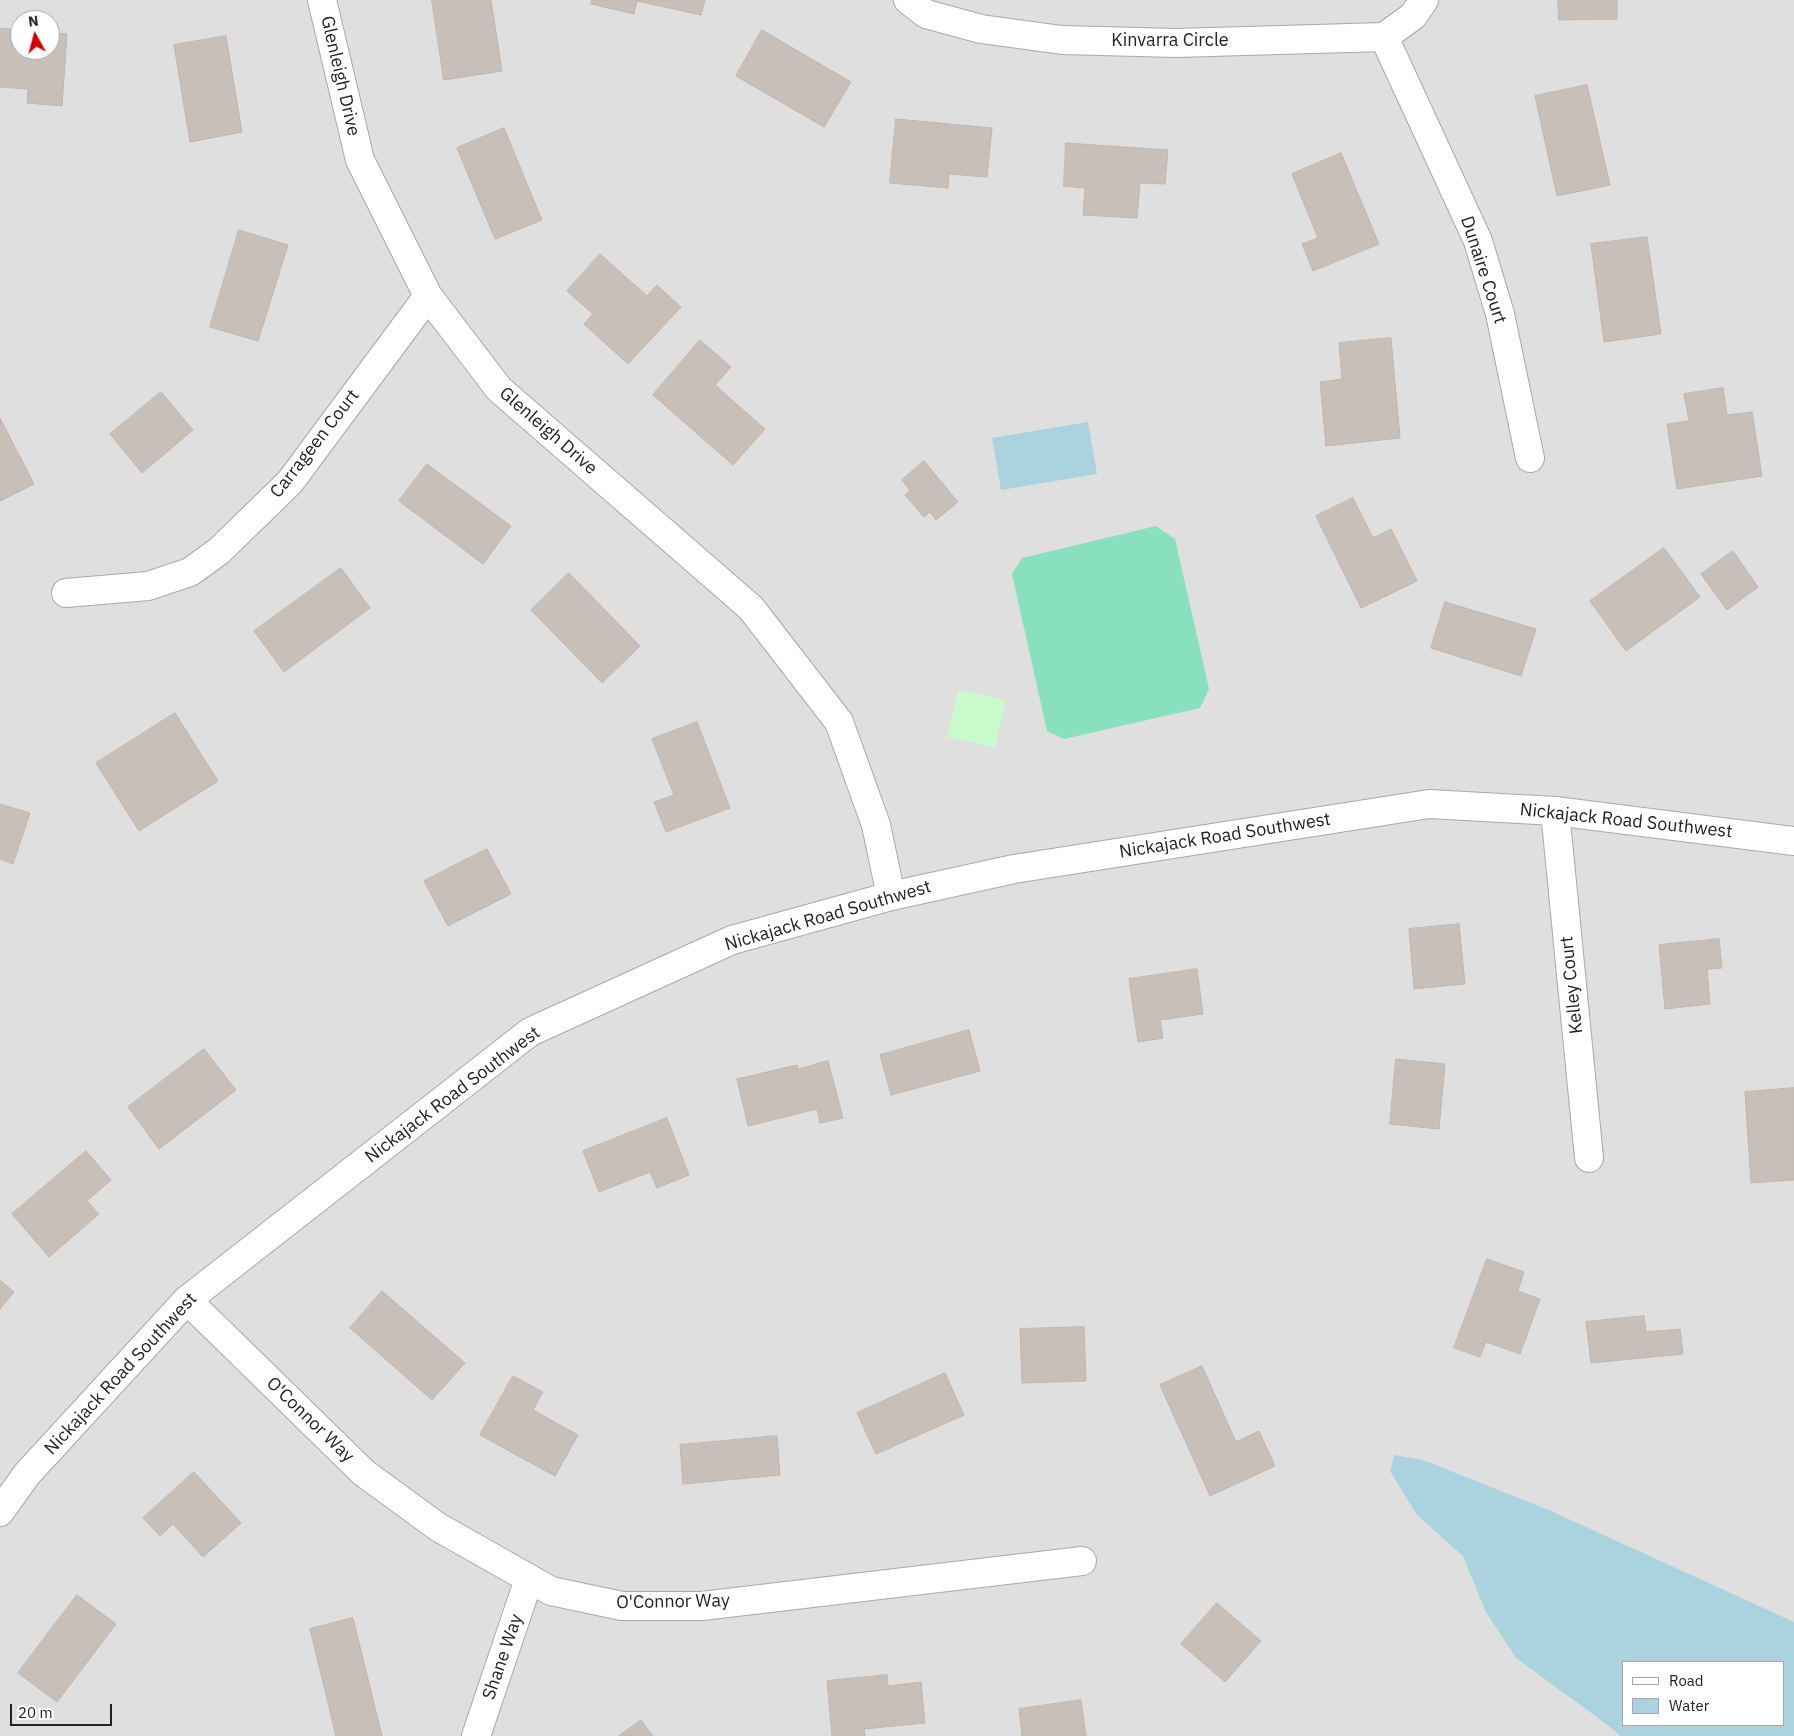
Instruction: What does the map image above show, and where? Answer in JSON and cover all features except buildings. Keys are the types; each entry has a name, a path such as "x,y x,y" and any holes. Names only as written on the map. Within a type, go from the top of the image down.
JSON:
{"street":[{"name":"Glenleigh Drive","path":"322,0 360,160 428,296 499,390 751,608 839,722 876,826 891,896"},
{"name":"Kinvarra Circle","path":"908,0 926,14 981,29 1062,40 1176,43 1384,37"},
{"path":"1384,37 1413,16 1424,0"},
{"name":"Dunaire Court","path":"1384,37 1478,241 1500,314 1530,458"},
{"name":"Carrageen Court","path":"66,594 148,586 190,572 219,551 290,482 428,296"},
{"name":"Nickajack Road Southwest","path":"0,1512 27,1474 188,1300 530,1032 732,940 891,896 1014,870 1429,804 1555,811 1794,841"},
{"name":"Kelley Court","path":"1555,811 1589,1158"},
{"name":"O'Connor Way","path":"188,1300 364,1472 438,1527 552,1591 622,1606 702,1606 1082,1561"},
{"name":"Shane Way","path":"476,1736 529,1579"}],"shaded area":[{"path":"0,0 1794,0 1794,1736 0,1736"}],"green space":[{"path":"1156,526 1175,539 1209,689 1200,708 1064,739 1047,731 1012,574 1022,558"},
{"path":"958,690 1006,700 995,748 947,737"}],"water":[{"path":"1088,422 1097,474 1001,490 992,438"},
{"path":"1394,1455 1423,1460 1551,1511 1794,1622 1794,1736 1620,1736 1516,1658 1486,1612 1463,1556 1417,1515 1390,1471"}]}
